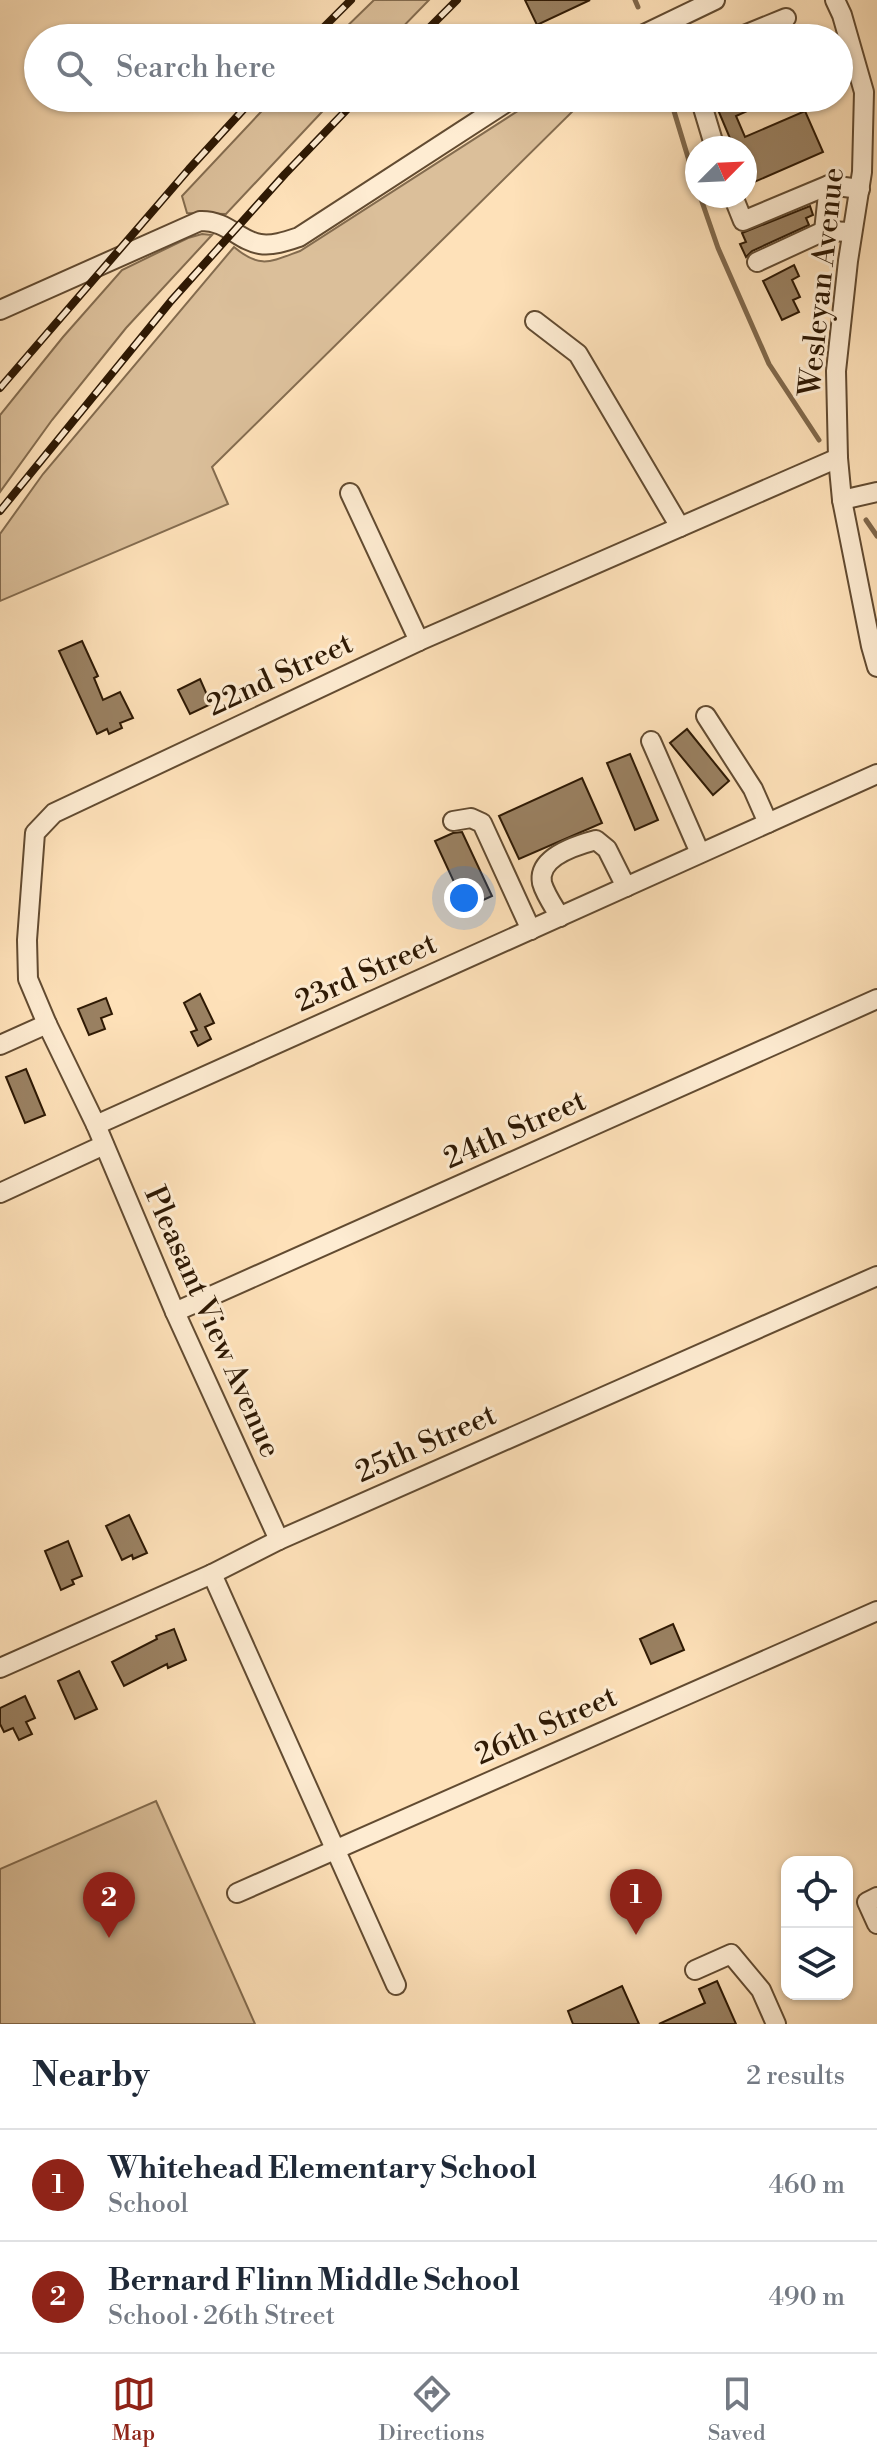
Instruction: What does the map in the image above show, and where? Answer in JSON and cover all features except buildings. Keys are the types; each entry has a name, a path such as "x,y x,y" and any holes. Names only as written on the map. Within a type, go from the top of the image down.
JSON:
{"street":[{"path":"681,24 715,0"},
{"name":"Wesleyan Avenue","path":"835,0 845,24"},
{"path":"771,24 786,18"},
{"name":"Wesleyan Avenue","path":"853,54 864,92 866,178 852,232 836,371 838,458 842,500 877,667"},
{"path":"0,310 200,221 213,221 259,244 281,243 299,237 491,112"},
{"path":"704,112 711,136"},
{"path":"738,208 743,221 829,185 866,178"},
{"path":"824,231 829,185"},
{"path":"757,262 824,231 852,232"},
{"path":"535,321 578,354 680,527"},
{"name":"22nd Street","path":"96,1125 28,979 27,940 35,833 54,813 419,641 838,458"},
{"path":"842,500 877,492"},
{"path":"350,493 419,641"},
{"path":"706,716 753,789 768,823"},
{"path":"651,741 700,853"},
{"name":"23rd Street","path":"96,1125 877,774"},
{"path":"453,821 471,818 482,823 531,930"},
{"path":"560,917 542,884 542,872 549,861 577,845 596,840 607,849 626,887"},
{"name":"24th Street","path":"175,1312 877,999"},
{"path":"0,1045 47,1024"},
{"name":"Pleasant View Avenue","path":"96,1125 175,1312 279,1540"},
{"path":"0,1193 104,1145"},
{"name":"25th Street","path":"0,1668 212,1574 279,1540 877,1276"},
{"path":"212,1574 396,1985"},
{"name":"26th Street","path":"237,1893 877,1611"},
{"path":"872,1899 877,1924"},
{"path":"695,1970 731,1954 761,1990 776,2024"}],"shaded area":[{"path":"374,0 429,0 406,24 349,24"},
{"path":"261,112 322,112 226,214 187,213 182,196"},
{"path":"516,112 572,112 212,467 228,504 0,601 0,534 43,474 234,247 258,261 281,258 300,251"},
{"path":"202,234 212,235 126,328 52,420 0,492 0,415 122,270"},
{"path":"156,1801 255,2024 0,2024 0,1869"}],"waterway":[{"path":"635,0 638,7"},
{"path":"674,112 685,147"},
{"path":"704,208 718,248 769,364 819,440"},
{"path":"866,520 877,536"}],"railway":[{"path":"327,24 351,0"},
{"path":"433,24 457,0"},
{"path":"0,388 241,112"},
{"path":"0,511 171,301 345,112"}],"place":[{"name":"Whitehead Elementary School","path":"636,1935"},
{"name":"Bernard Flinn Middle School","path":"109,1938"}]}
